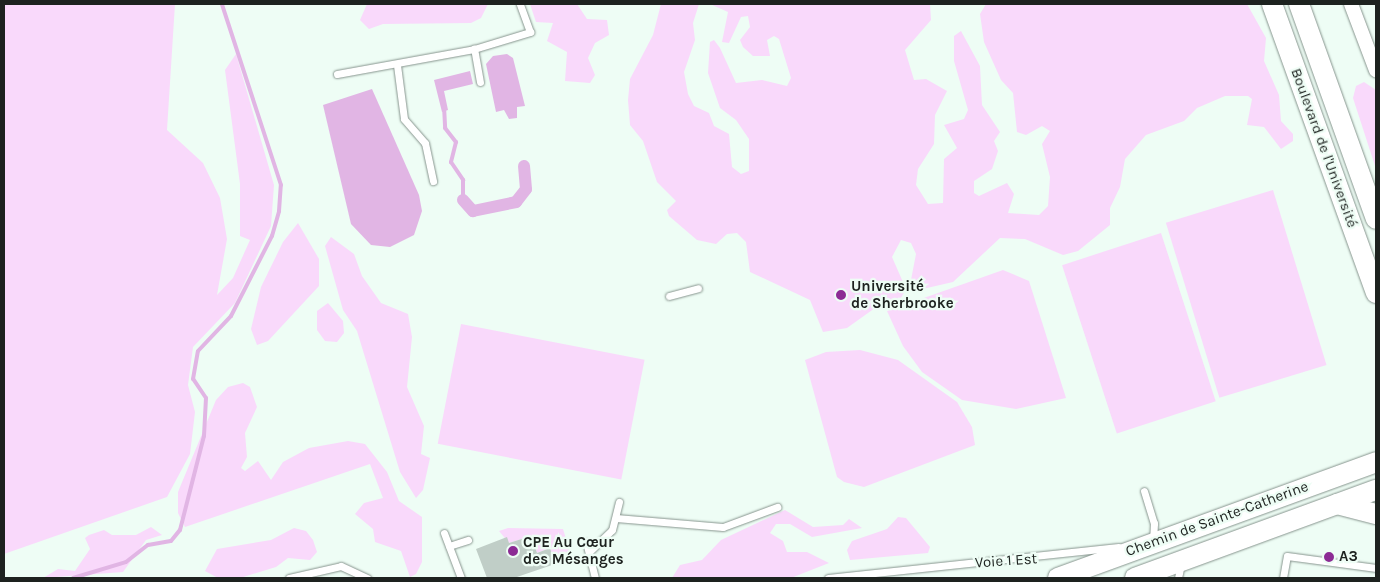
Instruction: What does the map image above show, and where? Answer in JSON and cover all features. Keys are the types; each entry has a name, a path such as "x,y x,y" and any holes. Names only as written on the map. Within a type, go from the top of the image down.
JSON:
{"main road":[{"name":"Boulevard de l'Université","path":"1272,4 1376,293"},
{"name":"Boulevard de l'Université","path":"1299,4 1376,219"},
{"name":"Chemin de Sainte-Catherine","path":"1058,578 1153,540 1376,462"},
{"name":"Chemin de Sainte-Catherine","path":"1161,573 1376,490"},
{"path":"1338,504 1376,514"},
{"path":"1153,540 1161,573"}],"street":[{"path":"1351,4 1376,70"}],"lane":[{"path":"337,74 397,65 474,49 530,32 520,4"},
{"path":"474,49 480,82"},
{"path":"397,65 404,118 425,144 434,180"},
{"path":"669,296 698,288"},
{"path":"1144,491 1154,523 1153,540"},
{"path":"590,550 609,535 616,518 619,502"},
{"path":"616,518 724,528 777,507"},
{"path":"444,533 461,578"},
{"path":"449,546 468,540"},
{"name":"Voie 1 Est","path":"828,578 1057,557 1153,540"},
{"path":"586,542 590,550 596,578"},
{"path":"1283,578 1287,556 1376,568"},
{"path":"290,578 341,566 367,578"}],"shaded area":[{"path":"4,4 175,4 167,130 203,163 220,198 227,239 217,295 233,278 250,240 240,236 240,184 225,70 236,54 274,185 271,226 235,303 193,347 188,385 195,412 190,454 167,497 4,554"},
{"path":"367,4 488,4 481,18 471,23 383,24 369,29 360,20"},
{"path":"530,4 577,4 587,19 607,20 609,35 595,43 588,58 595,75 590,83 565,81 567,52 547,41 553,23 536,22"},
{"path":"661,4 699,4 693,23 695,40 684,72 688,94 694,106 709,113 714,126 729,134 732,167 741,174 749,171 749,139 736,120 720,108 708,73 710,42 714,40 720,48 736,83 762,80 787,86 791,78 779,39 774,36 767,40 770,56 753,56 743,47 740,40 750,27 748,16 741,17 729,43 722,42 728,12 710,4 930,4 931,20 905,50 914,80 926,79 947,91 935,115 934,144 918,169 916,185 928,204 943,203 944,159 957,148 944,125 964,119 968,110 954,61 954,36 961,31 980,66 982,105 1000,132 994,141 998,151 992,169 974,181 974,193 979,196 1007,183 1014,194 1008,213 1039,215 1048,206 1050,177 1042,144 1050,131 1042,126 1026,135 1017,132 1013,93 1001,80 984,42 980,14 986,4 1247,4 1266,38 1264,61 1279,95 1281,121 1293,134 1293,141 1281,149 1264,127 1247,125 1252,99 1248,96 1225,96 1197,108 1184,121 1146,135 1125,159 1120,187 1110,208 1110,225 1078,251 1063,255 1025,239 1000,238 953,282 914,291 910,285 916,254 911,243 901,240 892,257 906,289 901,298 875,308 847,328 823,332 810,300 750,272 746,242 737,233 727,234 716,244 697,240 669,216 667,210 676,201 657,182 643,141 630,125 628,100 630,79 653,35"},
{"path":"507,54 513,58 525,106 517,107 517,118 509,119 504,110 496,112 486,64 493,56"},
{"path":"470,71 473,84 444,91 448,110 442,112 434,80"},
{"path":"1364,82 1376,90 1376,169 1353,98 1356,86"},
{"path":"372,89 419,195 422,211 414,235 390,247 371,245 351,224 323,105"},
{"path":"1273,190 1327,365 1219,398 1166,223"},
{"path":"298,223 319,259 319,286 268,341 257,345 251,329 261,287 283,242"},
{"path":"1161,233 1216,401 1117,433 1062,265"},
{"path":"331,237 354,254 362,276 381,303 408,314 412,337 407,387 424,426 421,454 430,458 423,490 416,498 400,472 357,331 343,310 325,246"},
{"path":"1003,270 1029,281 1066,398 1016,409 962,400 922,372 903,346 887,311"},
{"path":"328,303 343,321 344,333 337,342 325,341 317,330 317,311"},
{"path":"461,324 645,360 621,479 438,444"},
{"path":"860,350 898,360 957,402 972,427 975,445 864,487 844,482 837,477 805,360 826,352"},
{"path":"243,383 250,387 257,407 245,433 247,457 241,468 245,471 258,461 271,480 283,462 309,448 348,441 365,444 387,472 399,501 422,517 422,562 416,574 410,577 401,551 375,542 373,529 355,514 364,503 383,498 370,464 185,527 178,513 178,492 216,400 228,387"},
{"path":"785,510 813,527 843,525 849,519 862,528 812,537 790,524 776,524 770,533 783,541 787,552 807,552 829,563 791,578 672,578 680,565 702,560 721,540"},
{"path":"898,517 906,518 930,547 928,553 850,560 847,550 852,541 887,529"},
{"path":"151,527 162,535 146,540 123,572 43,578 58,569 75,571 90,549 85,538 89,535 104,530 112,535 136,535"},
{"path":"294,528 306,531 313,540 317,552 310,560 288,558 276,567 240,578 218,578 205,571 217,549 271,540"},
{"path":"508,528 563,529 572,558 555,564 550,548 537,553 531,536 509,543 499,531"}],"building":[{"path":"531,536 537,553 550,548 555,564 514,578 487,578 476,549 507,537 509,543"}],"waterway":[{"path":"73,578 126,562 148,545 171,541 180,530 204,436 206,398 193,379 198,351 231,316 272,236 279,211 281,185 222,4"},
{"path":"444,106 445,128 456,142 451,162 463,180 463,200"},
{"path":"463,200 473,211 516,202 526,189 524,166"}],"place":[{"name":"Université de Sherbrooke","path":"841,295"},
{"name":"CPE Au Cœur des Mésanges","path":"513,551"},
{"name":"A3","path":"1329,557"}]}
